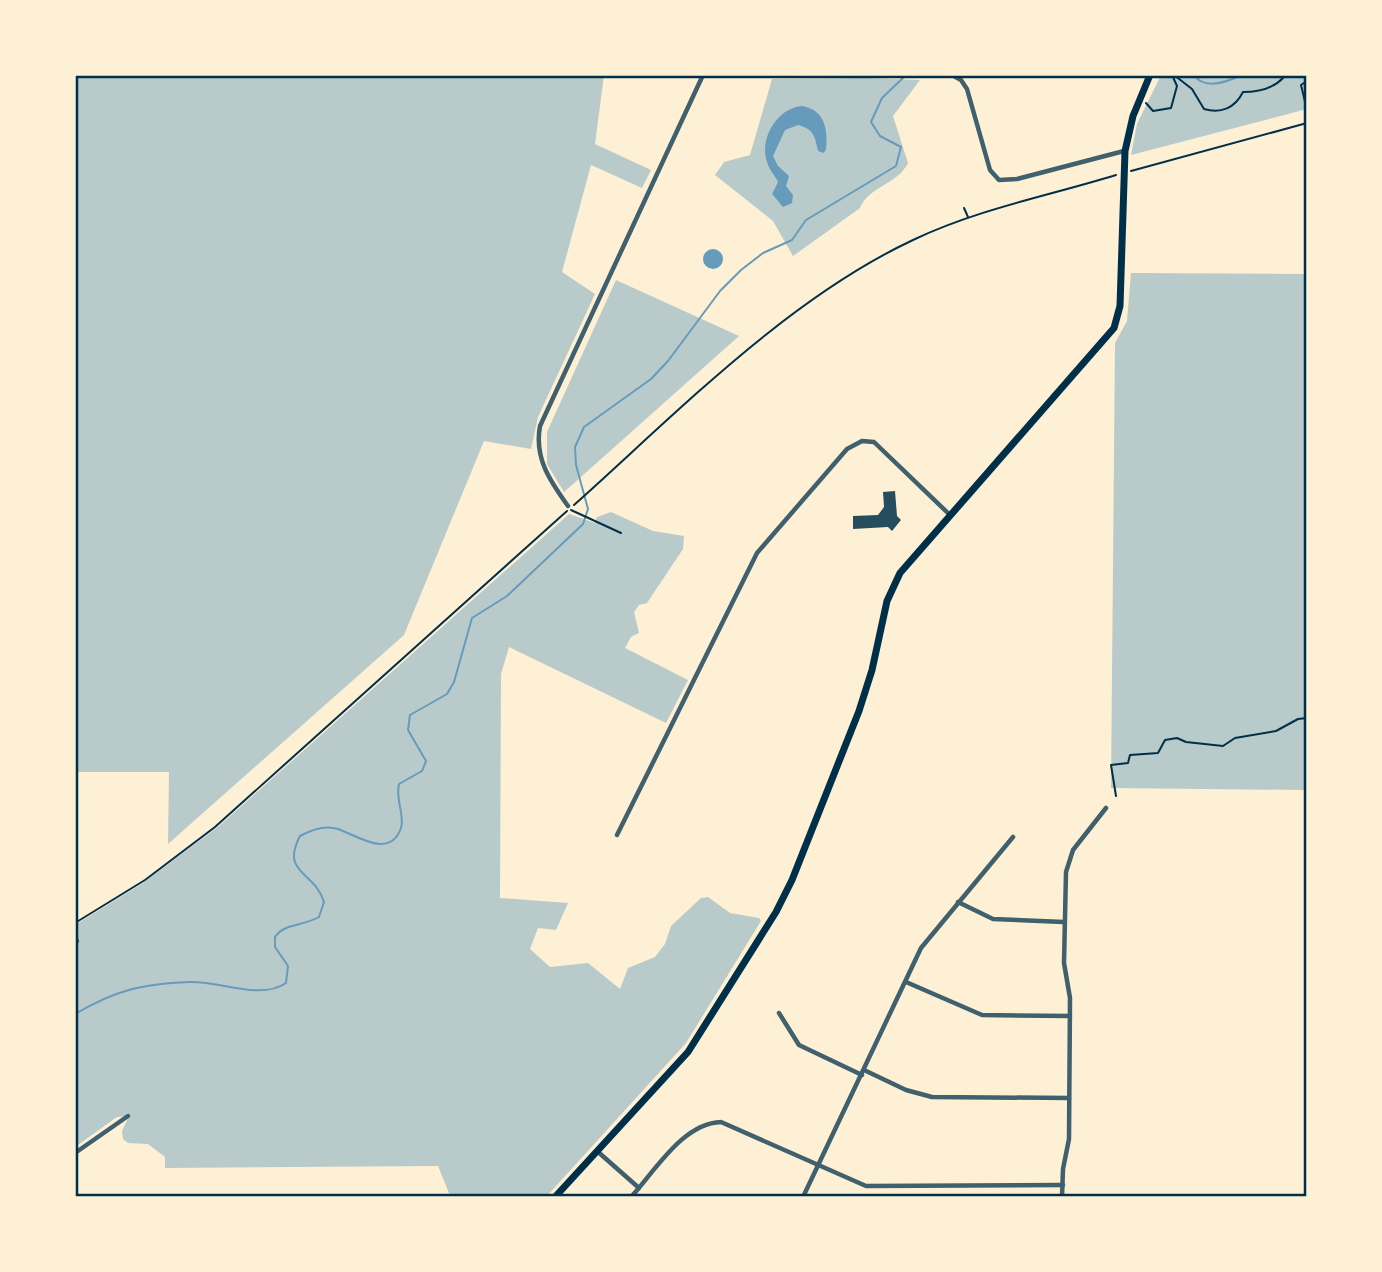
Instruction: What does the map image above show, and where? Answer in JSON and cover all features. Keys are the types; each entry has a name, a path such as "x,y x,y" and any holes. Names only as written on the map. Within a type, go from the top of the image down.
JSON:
{"main road":[{"path":"555,1197 699,1039 783,899 863,699 889,595 905,566 1103,344 1116,323 1121,298 1125,151 1150,75"}],"street":[{"path":"570,507 549,479 541,461 538,443 540,426 703,75"},
{"path":"952,75 965,85 990,170 999,180 1017,179 1125,151"},
{"path":"617,835 757,553 841,455 858,443 874,442 950,515"},
{"path":"1062,1197 1069,1139 1070,1016 1064,922 1068,861 1081,838 1106,808"},
{"path":"803,1197 928,938 1013,837"},
{"path":"958,902 993,919 1064,922"},
{"path":"906,982 982,1016 1070,1016"},
{"path":"779,1013 799,1045 906,1090 932,1097 1069,1098"},
{"path":"75,1153 128,1116"},
{"path":"632,1197 690,1133 712,1122 730,1124 866,1186 1063,1185"},
{"path":"597,1151 639,1188"}],"path":[{"path":"1141,96 1153,111 1171,108 1177,86 1173,75"},
{"path":"1173,75 1192,89 1204,109 1216,113 1230,107 1243,92 1257,92 1277,85 1284,77 1304,75"},
{"path":"1307,81 1301,85 1307,110"},
{"path":"75,923 145,880 215,827 570,507 750,349 807,303 880,256 968,218 1307,123"},
{"path":"964,208 968,218"},
{"path":"570,507 621,533"},
{"path":"1116,796 1111,765 1128,763 1130,755 1158,753 1165,740 1177,738 1186,742 1223,746 1235,738 1276,732 1298,719 1307,718"}],"shaded area":[{"path":"75,75 604,75 595,144 651,170 642,188 591,165 562,272 595,294 538,417 531,449 484,441 404,635 168,844 169,772 75,772"},
{"path":"1161,75 1307,75 1307,109 1131,155 1137,124"},
{"path":"772,79 920,80 893,116 908,163 897,176 869,195 860,208 793,256 773,221 715,175 724,162 750,155"},
{"path":"1131,273 1307,274 1307,790 1111,788 1115,343 1127,321"},
{"path":"616,280 739,336 564,492 547,464 547,432"},
{"path":"611,512 653,531 684,536 683,549 647,603 639,605 634,612 639,633 631,637 625,648 688,680 666,723 509,647 501,674 500,898 568,903 556,930 538,928 530,949 550,967 588,963 620,989 628,968 655,957 665,944 671,926 701,898 708,897 730,913 759,918 761,921 686,1043 546,1197 455,1197 449,1193 438,1166 165,1168 165,1157 148,1144 128,1143 123,1139 122,1131 129,1116 117,1117 75,1147 75,925 143,883 219,826 569,514 595,523 597,517"}],"water":[{"path":"802,106 816,112 823,121 826,149 824,153 818,151 813,134 803,127 798,125 785,130 773,156 778,166 789,176 786,186 793,195 792,203 783,207 772,194 778,182 768,165 766,144 772,126 778,119 785,112"},
{"path":"713,249 720,252 723,259 720,266 713,269 706,266 703,259 706,252"}],"building":[{"path":"895,491 897,516 901,520 892,531 888,527 853,529 853,516 878,515 884,507 883,492"}],"waterway":[{"path":"75,1014 117,994 157,984 200,982 264,990 286,983 288,966 275,947 275,937 284,929 319,917 324,902 314,884 296,865 295,848 300,836 329,828 372,843 381,844 396,837 402,823 399,784 422,771 426,761 408,730 410,715 447,694 454,682 472,618 507,596 583,524 588,509 576,465 575,447 584,427 651,379 668,361 720,291 741,270 763,253 792,240 806,220 896,166 901,147 880,136 871,122 882,98 906,75"},
{"path":"1194,75 1210,84 1241,75"}]}
